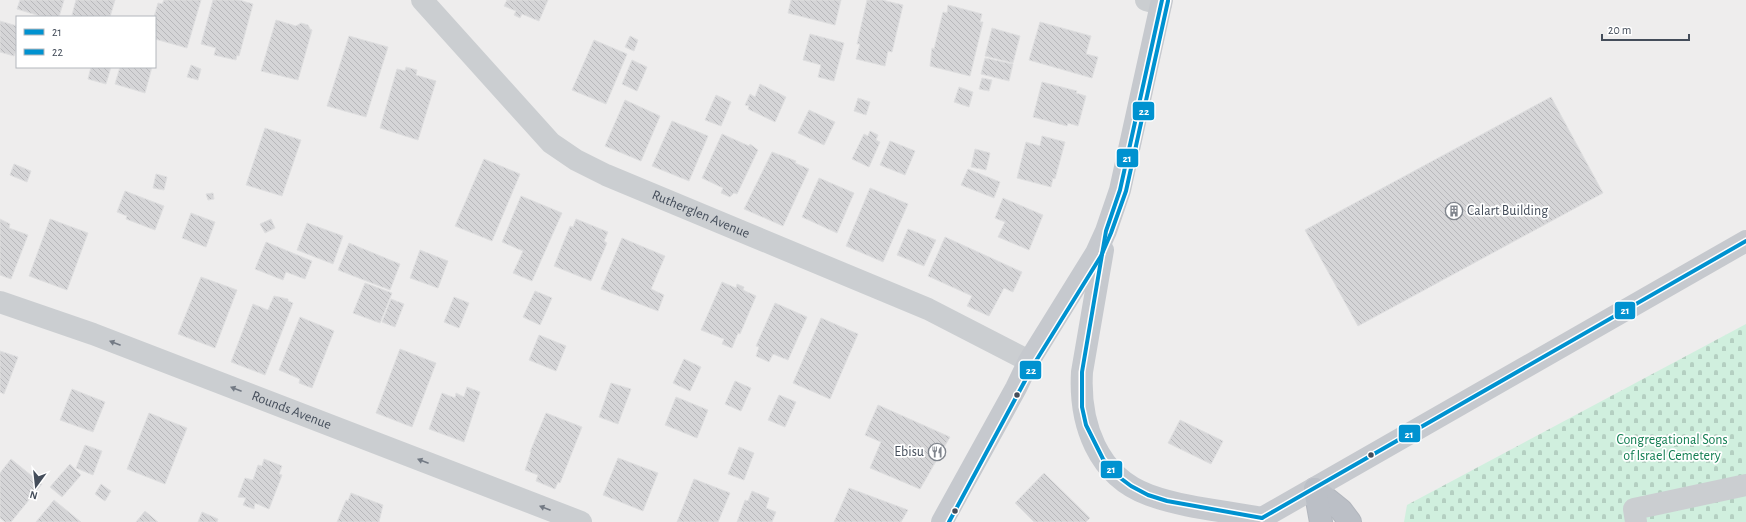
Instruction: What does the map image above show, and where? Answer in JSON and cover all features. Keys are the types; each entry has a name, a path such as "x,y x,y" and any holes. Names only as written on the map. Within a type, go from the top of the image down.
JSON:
{"highway":[{"path":"1315,489 1321,522"},
{"path":"1315,489 1340,510 1350,522"}],"main road":[{"path":"942,522 1016,388 1029,361 1096,253 1106,231 1120,190 1156,1"},
{"path":"1106,231 1082,383 1082,407 1086,425 1093,441 1103,459 1115,474 1131,486 1148,494 1167,500 1259,520 1746,241"}],"street":[{"name":"Rutherglen Avenue","path":"422,0 551,143 576,160 606,175 928,309 1029,361"},
{"name":"Rounds Avenue","path":"0,302 94,334 581,522"},
{"path":"1636,522 1634,509 1746,485"}],"green space":[{"name":"Congregational Sons of Israel Cemetery","path":"1746,324 1746,522 1404,522 1407,505"}],"building":[{"path":"20,0 64,0 59,16 40,16 17,9"},
{"path":"76,0 115,0 110,16 72,15"},
{"path":"164,0 201,0 187,48 156,39 156,16 154,16 158,3 162,4"},
{"path":"213,0 239,0 253,4 239,56 237,55 236,60 214,55 216,48 201,44"},
{"path":"507,0 548,0 539,21 522,14 520,18 514,15 516,11 504,6"},
{"path":"791,0 841,0 835,25 788,13"},
{"path":"867,0 882,0 903,5 892,52 888,51 885,66 856,59 860,44 857,44"},
{"path":"948,5 982,14 980,22 983,22 970,76 930,66 932,48 934,49 943,12 947,13"},
{"path":"276,20 296,26 301,23 308,25 312,30 298,80 261,71"},
{"path":"0,21 16,26 16,51 14,56 0,52"},
{"path":"1040,22 1091,36 1086,54 1098,57 1092,78 1029,60"},
{"path":"992,28 1020,36 1013,63 985,56"},
{"path":"810,34 844,43 834,81 818,77 821,65 803,60"},
{"path":"349,36 388,47 366,117 327,106"},
{"path":"630,36 638,40 634,51 625,47"},
{"path":"594,40 627,54 606,104 572,90"},
{"path":"985,58 1013,64 1009,81 981,74"},
{"path":"632,60 647,67 637,91 622,84"},
{"path":"191,65 201,69 198,80 187,77"},
{"path":"406,67 417,70 416,75 436,81 418,140 380,128 397,69 405,71"},
{"path":"91,68 111,68 106,84 88,79"},
{"path":"120,68 152,68 145,93 115,84"},
{"path":"982,78 992,80 989,91 979,89"},
{"path":"1042,82 1077,91 1076,93 1086,96 1078,126 1068,123 1067,126 1033,117"},
{"path":"760,84 786,97 775,122 748,109 749,106 745,105 750,94 755,97"},
{"path":"959,87 973,92 969,107 954,102"},
{"path":"716,95 731,102 721,126 705,120"},
{"name":"Calart Building","path":"1551,97 1603,193 1358,326 1305,230"},
{"path":"858,98 870,102 866,115 854,111"},
{"path":"625,100 660,116 641,161 605,146"},
{"path":"809,110 835,122 824,145 798,133"},
{"path":"672,121 708,136 689,181 652,166"},
{"path":"265,128 301,140 282,196 246,185"},
{"path":"870,131 878,135 876,140 880,142 869,167 852,159 864,134 868,136"},
{"path":"722,134 749,146 750,144 758,150 737,194 734,193 730,197 721,193 723,188 702,178"},
{"path":"1042,136 1065,142 1055,179 1053,178 1051,187 1017,178 1026,142 1040,146"},
{"path":"890,141 915,151 905,175 880,165"},
{"path":"975,149 990,153 986,170 971,167"},
{"path":"772,152 796,161 795,163 809,169 783,226 744,209"},
{"path":"484,159 520,174 492,241 455,226"},
{"path":"14,164 31,171 27,182 10,175"},
{"path":"968,169 1000,182 994,198 961,185"},
{"path":"156,174 167,177 164,190 153,188"},
{"path":"819,178 854,193 837,233 802,217"},
{"path":"870,188 908,204 883,262 846,246"},
{"path":"125,191 164,206 155,230 126,219 127,216 117,212"},
{"path":"213,193 214,199 208,200 206,194"},
{"path":"521,196 562,213 532,281 513,273 523,251 502,242"},
{"path":"1003,198 1043,215 1029,250 998,237 1005,222 995,218"},
{"path":"191,213 215,222 206,247 182,238"},
{"path":"0,219 10,224 9,228 28,235 11,279 0,275"},
{"path":"50,219 88,233 67,290 29,276"},
{"path":"271,219 275,228 265,233 260,224"},
{"path":"576,219 608,232 604,241 607,243 591,281 554,266 570,226 573,227"},
{"path":"307,223 343,236 333,264 297,250"},
{"path":"908,229 936,240 924,266 897,255"},
{"path":"945,237 1022,272 1013,292 1004,288 989,316 967,306 972,296 928,276"},
{"path":"622,238 665,256 651,289 664,295 658,311 601,289"},
{"path":"266,242 312,261 305,279 286,272 283,280 255,269"},
{"path":"349,243 400,264 390,290 338,270"},
{"path":"420,250 448,261 438,288 410,278"},
{"path":"201,277 237,290 215,348 178,334"},
{"path":"722,282 736,288 737,284 744,287 743,290 756,296 740,334 738,333 732,348 722,344 724,339 701,330"},
{"path":"365,283 392,293 380,323 353,313"},
{"path":"535,291 552,298 540,325 523,317"},
{"path":"274,296 288,299 288,301 293,303 265,375 231,362 253,304 268,310"},
{"path":"454,297 469,303 459,328 444,322"},
{"path":"391,299 404,304 395,327 382,322"},
{"path":"775,303 807,317 788,360 773,354 769,362 756,356 759,347 756,346"},
{"path":"300,317 334,331 312,388 299,383 300,379 279,370"},
{"path":"821,318 858,334 830,399 793,383"},
{"path":"539,335 566,346 556,371 529,360"},
{"path":"400,349 436,363 412,427 376,413"},
{"path":"0,351 18,357 4,394 0,392"},
{"path":"684,359 701,367 690,391 673,383"},
{"path":"735,381 751,388 741,411 725,404"},
{"path":"611,383 631,389 618,424 599,417"},
{"path":"467,387 480,392 464,442 429,429 442,393 455,398 456,393 464,397"},
{"path":"72,389 105,402 93,432 60,420"},
{"path":"779,395 796,402 785,427 768,420"},
{"path":"676,397 708,410 697,438 665,425"},
{"path":"878,405 950,437 920,489 870,468 881,442 865,435"},
{"path":"149,413 187,428 165,484 127,469"},
{"path":"546,413 582,427 560,483 558,482 555,489 536,481 538,475 525,470 530,452"},
{"path":"1180,420 1223,441 1211,464 1168,443"},
{"path":"85,445 102,451 93,475 76,468"},
{"path":"739,447 754,453 744,480 728,474"},
{"path":"618,458 658,473 643,511 603,495"},
{"path":"11,459 42,484 11,522 5,522 0,518 0,473"},
{"path":"264,459 282,466 279,474 282,475 269,509 255,503 254,509 243,505 246,498 238,497 245,478 253,480 258,465 262,466"},
{"path":"70,464 81,475 62,497 50,487"},
{"path":"1044,473 1090,518 1086,522 1034,522 1015,503"},
{"path":"694,479 730,493 718,522 677,522"},
{"path":"101,484 111,491 105,501 95,494"},
{"path":"849,488 908,510 901,522 834,522"},
{"path":"752,491 769,498 766,508 776,512 772,522 737,522 745,500 748,501"},
{"path":"351,493 383,505 379,522 337,522 346,500 348,501"},
{"path":"54,500 81,522 36,522"},
{"path":"145,511 158,522 136,522"},
{"path":"202,512 218,519 217,522 198,522"}],"transit line":[{"name":"21","path":"1162,0 1120,190 1106,231 1082,372 1082,407 1086,425 1103,459 1115,474 1131,486 1148,495 1167,501 1262,518"},
{"name":"22","path":"949,522 1034,364 1101,256 1111,233 1126,191 1168,1"},
{"name":"21","path":"1262,518 1746,241"}],"place":[{"name":"Calart Building","path":"1454,211"},
{"name":"Ebisu","path":"937,452"}]}
